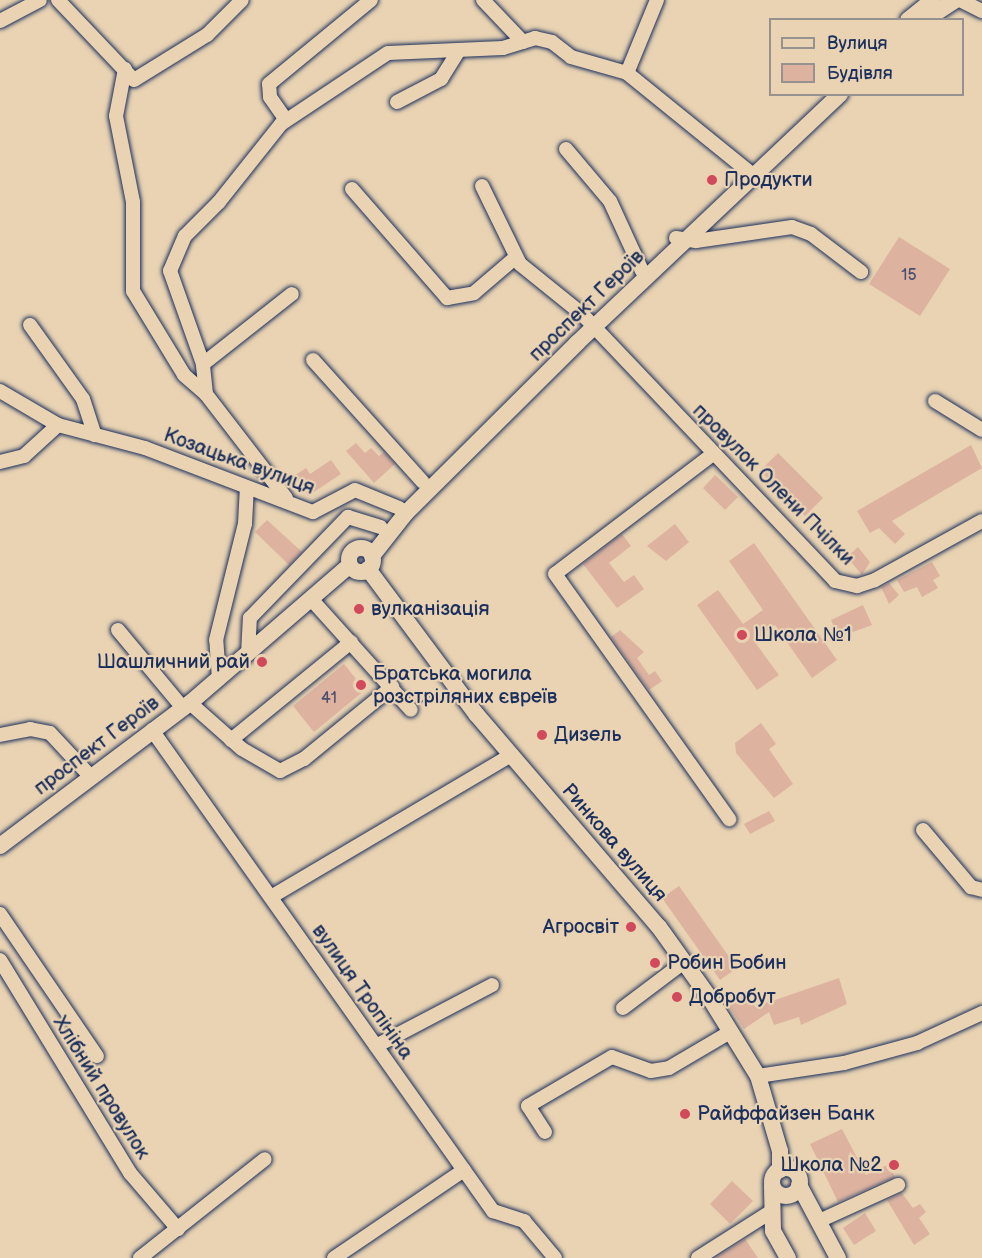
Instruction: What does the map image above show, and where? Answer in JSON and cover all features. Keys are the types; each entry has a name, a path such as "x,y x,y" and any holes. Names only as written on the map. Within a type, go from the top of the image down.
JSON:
{"main road":[{"path":"911,18 934,0"},
{"path":"928,18 958,0"},
{"name":"проспект Героїв","path":"368,558 381,526 423,482 750,173 824,96"},
{"name":"проспект Героїв","path":"750,173 838,96"},
{"name":"проспект Героїв","path":"368,558 406,513 642,271 681,239"},
{"name":"проспект Героїв","path":"0,846 219,679 350,565 352,552 368,558"},
{"name":"Ринкова вулиця","path":"368,558 511,755 684,963 758,1076 780,1151 780,1170"},
{"path":"788,1258 769,1213 772,1186 780,1170 792,1170 838,1258"},
{"path":"772,1186 786,1196 799,1185"}],"street":[{"path":"0,21 40,0"},
{"path":"58,0 130,74"},
{"path":"243,0 207,35 130,74 116,116 133,202 133,291 184,375 206,393 286,498"},
{"path":"286,120 270,97 269,84 371,0"},
{"path":"483,0 523,42"},
{"path":"627,73 657,0"},
{"path":"958,0 982,11"},
{"path":"206,393 203,364 172,286 174,253 286,120 388,53 458,52 523,42 552,42 571,57 627,73 750,173"},
{"path":"397,102 441,79 458,52"},
{"path":"566,149 610,201 642,271"},
{"path":"352,189 447,298 474,293 516,257 482,186"},
{"path":"681,239 792,227 811,234 861,272"},
{"name":"провулок Олени Пчілки","path":"516,257 590,325 825,572 846,585 875,580 982,521"},
{"path":"203,364 292,294"},
{"path":"30,325 82,399 95,435"},
{"path":"313,360 423,482"},
{"name":"Козацька вулиця","path":"0,391 58,425 174,458 247,489 286,498 313,512 355,490 399,508"},
{"path":"935,401 982,430"},
{"path":"0,462 24,456 58,425"},
{"path":"713,454 555,574 729,819"},
{"path":"219,679 216,640 245,524 247,489"},
{"path":"248,654 250,618 348,517 381,526"},
{"path":"311,599 411,710"},
{"path":"118,630 186,706 231,740 280,771 304,759 392,687"},
{"path":"231,740 351,642"},
{"path":"0,735 30,729 50,733 91,777"},
{"name":"вулиця Тропініна","path":"152,730 493,1211 524,1221 555,1258"},
{"path":"271,897 511,755"},
{"path":"923,830 971,887 982,890"},
{"path":"0,914 97,1056"},
{"name":"Хлібний провулок","path":"0,960 130,1173 178,1229"},
{"path":"624,1008 684,963"},
{"path":"376,1046 492,985"},
{"path":"758,1076 844,1063 917,1043 982,1013"},
{"path":"545,1132 528,1106 612,1057 651,1071 669,1068 730,1032"},
{"path":"140,1258 265,1159"},
{"path":"334,1258 464,1170"},
{"path":"819,1221 898,1185"},
{"path":"707,1256 769,1213"}],"path":[{"path":"411,710 442,688"}],"building":[{"path":"899,237 950,269 920,316 869,284"},
{"path":"356,443 365,453 371,448 379,456 384,452 395,464 374,483 346,451"},
{"path":"971,445 982,468 892,521 905,534 895,544 879,528 870,533 857,511"},
{"path":"778,453 823,498 805,516 760,471"},
{"path":"331,460 341,474 308,496 294,476 306,468 310,474"},
{"path":"715,475 738,497 725,510 703,488"},
{"path":"267,520 302,552 289,565 255,532"},
{"path":"675,524 689,542 666,561 647,546"},
{"path":"622,534 631,546 609,563 624,582 634,575 644,589 617,608 583,564"},
{"path":"754,543 837,660 812,678 775,625 754,641 779,675 757,690 697,605 718,590 743,624 763,610 729,561"},
{"path":"858,547 870,562 862,575 847,557"},
{"path":"932,562 940,576 933,580 938,588 922,597 917,587 904,592 897,580"},
{"path":"889,583 899,595 889,604 881,587"},
{"path":"863,605 872,625 839,637 831,620"},
{"path":"620,630 644,652 637,658 649,675 655,671 662,681 649,690 611,637"},
{"path":"344,664 365,690 314,732 293,706"},
{"path":"761,723 776,744 769,749 793,784 774,798 736,753 735,743"},
{"path":"769,811 775,821 750,834 744,824"},
{"path":"679,886 737,968 720,980 662,898"},
{"path":"839,978 847,1004 801,1025 799,1017 774,1025 769,1012 744,1029 728,1005 746,993 755,1007"},
{"path":"842,1129 866,1175 889,1164 895,1177 838,1202 810,1144"},
{"path":"732,1181 753,1201 730,1224 710,1204"},
{"path":"902,1193 913,1208 920,1204 926,1212 919,1218 930,1234 914,1245 887,1200"},
{"path":"865,1213 876,1231 854,1245 843,1228"},
{"path":"745,1239 758,1258 715,1258 718,1256"}],"place":[{"name":"Продукти","path":"712,180"},
{"name":"вулканізація","path":"359,609"},
{"name":"Школа №1","path":"742,635"},
{"name":"Шашличний рай","path":"262,662"},
{"name":"Братська могила розстріляних євреїв","path":"361,685"},
{"name":"Дизель","path":"542,735"},
{"name":"Агросвіт","path":"631,927"},
{"name":"Робин Бобин","path":"655,963"},
{"name":"Добробут","path":"677,997"},
{"name":"Райффайзен Банк","path":"685,1114"},
{"name":"Школа №2","path":"894,1165"}]}
